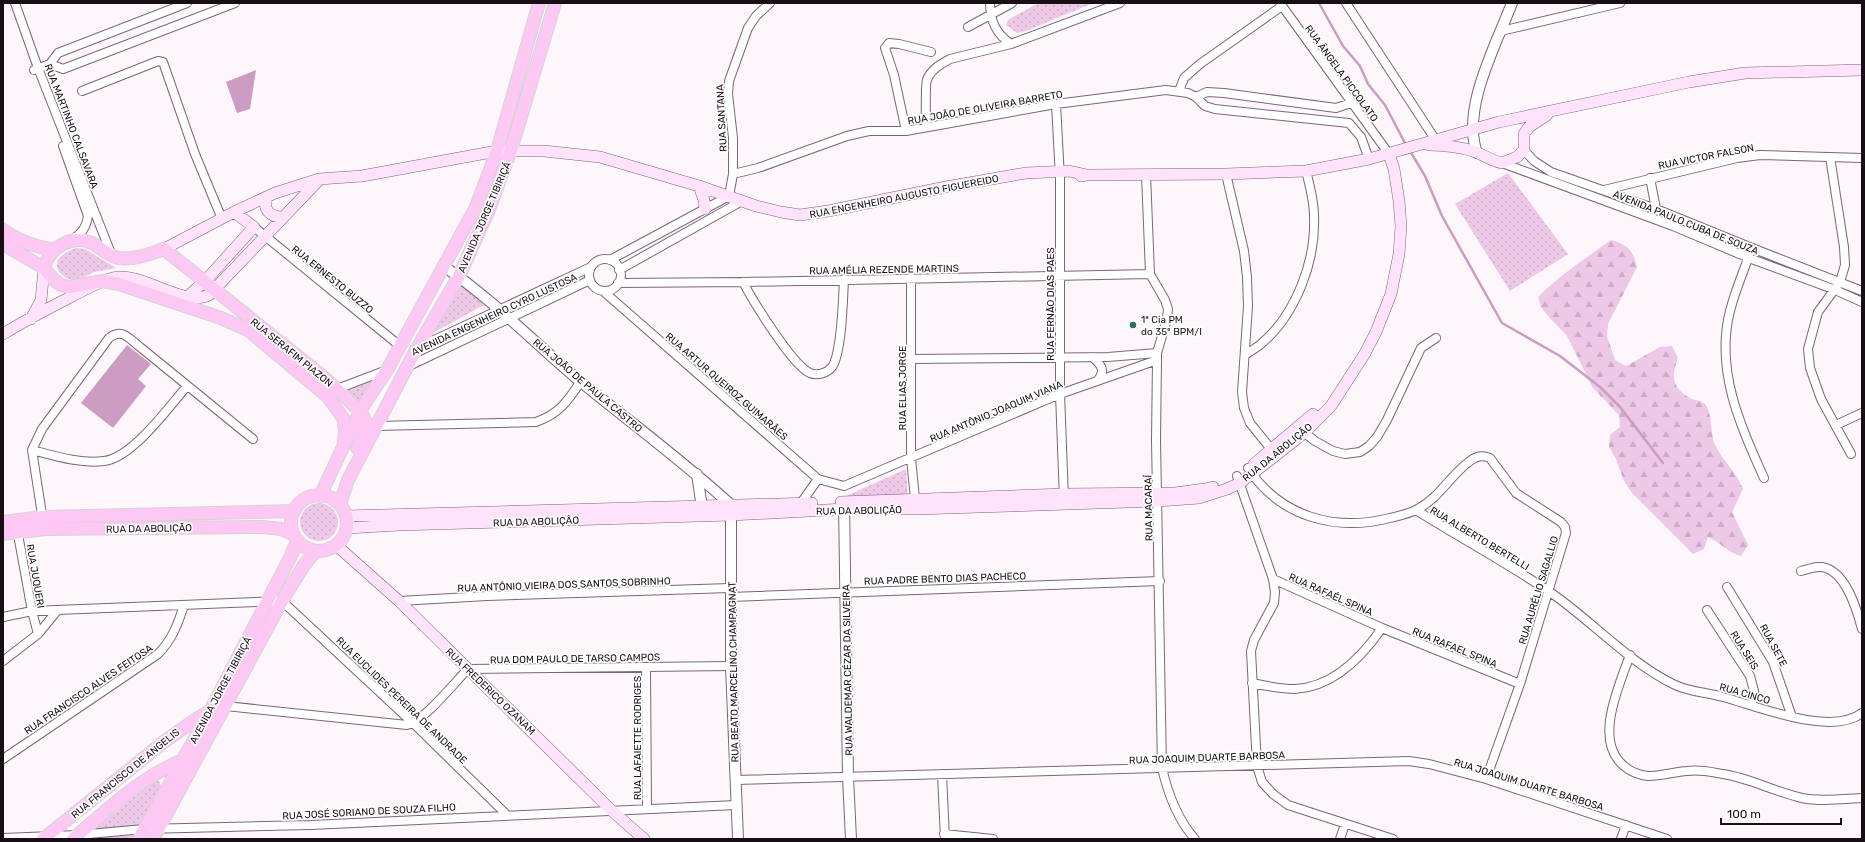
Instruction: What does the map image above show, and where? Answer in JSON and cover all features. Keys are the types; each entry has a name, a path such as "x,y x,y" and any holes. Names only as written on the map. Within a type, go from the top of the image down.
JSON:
{"main road":[{"name":"AVENIDA JORGE TIBIRIÇÁ","path":"320,496 344,449 360,411 387,370 445,267 476,207 498,151 539,3"},
{"name":"AVENIDA JORGE TIBIRIÇÁ","path":"340,504 348,480 417,348 459,276 488,212 511,150 555,3"},
{"path":"1472,129 1511,119 1689,82 1745,73 1862,70"},
{"path":"1524,134 1534,123 1554,110"},
{"path":"1421,145 1457,147 1477,153 1502,164 1517,157 1524,150 1526,143 1524,134 1511,119"},
{"name":"RUA ENGENHEIRO AUGUSTO FIGUEREIDO","path":"164,249 234,212 271,195 319,179 362,176 498,151 511,150 552,152 600,158 700,186 742,201 780,212 800,215 828,211 986,179 1035,172 1060,175 1087,175 1226,174 1306,171 1369,160 1472,129"},
{"name":"RUA DA ABOLIÇÃO","path":"346,522 399,524 845,505 915,499 1199,498 1227,490 1331,406 1335,397 1348,381 1376,332 1386,308 1396,276 1399,254 1401,226 1400,201 1394,168 1394,153"},
{"path":"3,244 44,268 54,280 65,286 77,286 116,277 131,278 187,297 203,298 215,290 319,179"},
{"path":"700,186 705,209"},
{"path":"271,195 283,196 287,200 286,214 273,216 269,214 265,206 271,195"},
{"path":"187,297 204,281 254,227 234,212"},
{"path":"3,230 14,238 29,244 54,250"},
{"path":"30,319 40,300 46,262 54,250 60,245 71,241 83,240 112,256 131,258 164,249"},
{"name":"RUA SERAFIM PIAZON","path":"164,249 337,389 360,411"},
{"path":"3,334 103,281 119,284 221,318 248,330 328,397 342,418 345,430 344,449"},
{"path":"348,480 352,459 365,428 366,421 360,411"},
{"name":"RUA DA ABOLIÇÃO","path":"1250,471 1271,449 1301,430"},
{"path":"320,496 334,500 340,504 346,522 344,537 336,545 325,551 316,551 308,549 295,537 291,522 294,511 304,500 320,496"},
{"name":"RUA DA ABOLIÇÃO","path":"731,510 801,504 916,509 1064,499"},
{"name":"RUA DA ABOLIÇÃO","path":"3,522 16,526 44,523 294,511"},
{"name":"RUA DA ABOLIÇÃO","path":"44,523 263,527 281,529 295,537"},
{"name":"RUA DA ABOLIÇÃO","path":"3,534 16,526"},
{"name":"AVENIDA JORGE TIBIRIÇÁ","path":"156,834 210,712 291,556 295,537"},
{"name":"RUA FREDERICO OZANAM","path":"336,545 398,601 611,810 644,839"},
{"name":"AVENIDA JORGE TIBIRIÇÁ","path":"142,834 169,784 188,762 226,706 282,601 304,565 316,551"},
{"name":"RUA FRANCISCO DE ANGELIS","path":"45,837 165,741 195,720 210,712"},
{"name":"RUA FRANCISCO DE ANGELIS","path":"75,837 149,776 188,762"},
{"path":"149,776 157,776 169,784"}],"street":[{"name":"RUA MARTINHO CALSAVARA","path":"9,3 112,256"},
{"name":"RUA MARTINHO CALSAVARA","path":"15,3 36,69 88,216 86,226 82,233 71,241"},
{"path":"36,69 50,64 58,53 187,3"},
{"path":"50,64 63,69 235,3"},
{"name":"RUA SANTANA","path":"729,196 733,174 733,138 728,94 729,81 748,28 756,16 770,3"},
{"path":"990,3 990,16 997,31 1002,38 1011,44"},
{"path":"968,27 1012,3"},
{"path":"926,127 927,80 936,67 950,60 1011,44 1120,3"},
{"path":"1346,3 1435,140"},
{"path":"1477,153 1472,129 1474,108 1485,72 1512,3"},
{"path":"1501,31 1620,3"},
{"path":"1180,91 1184,78 1200,64 1281,5"},
{"name":"RUA ÂNGELA PICCOLATO","path":"1281,5 1365,123 1394,153"},
{"path":"906,131 894,76 885,48 889,43 931,52"},
{"path":"82,92 158,61 163,62 195,154 222,219"},
{"name":"RUA JOÃO DE OLIVEIRA BARRETO","path":"733,174 758,168 869,130 906,131 1056,104 1166,90 1180,91 1196,97 1205,106 1215,109 1349,123 1365,123"},
{"path":"1196,97 1207,92 1336,108 1351,104"},
{"name":"RUA FERNÃO DIAS PAES","path":"1056,104 1060,175 1060,394 1064,499"},
{"path":"1349,123 1361,137 1369,160"},
{"name":"AVENIDA PAULO CUBA DE SOUZA","path":"1524,150 1534,161 1546,170 1656,209 1862,291"},
{"name":"RUA VICTOR FALSON","path":"1604,190 1711,163 1752,156 1862,158"},
{"path":"1830,158 1844,247 1845,265 1840,282 1833,289 1818,312 1808,349 1810,368 1822,399 1851,454"},
{"name":"AVENIDA PAULO CUBA DE SOUZA","path":"1502,164 1673,226 1749,258 1833,289 1862,302"},
{"path":"1245,355 1262,343 1278,327 1301,286 1310,261 1314,217 1306,171"},
{"name":"RUA MACARAÍ","path":"1146,174 1150,274 1165,300 1168,309 1167,319 1157,357 1162,768 1168,792 1180,818 1195,839"},
{"path":"1226,174 1244,251 1247,277 1248,306 1242,392 1244,408 1250,423 1271,449"},
{"name":"RUA VICTOR FALSON","path":"1650,178 1656,209"},
{"path":"610,260 619,270 618,283 612,289 603,291 595,287 590,280 591,267 597,261 610,260 729,196"},
{"path":"619,270 742,201"},
{"name":"RUA ERNESTO BUZZO","path":"254,227 400,346"},
{"path":"1752,248 1735,291 1729,313 1726,342 1726,370 1741,426 1764,478"},
{"name":"RUA JOÃO DE PAULA CASTRO","path":"445,267 459,276 581,381 697,474 731,510"},
{"name":"AVENIDA ENGENHEIRO CYRO LUSTOSA","path":"417,348 591,267"},
{"name":"RUA AMÉLIA REZENDE MARTINS","path":"618,283 1150,274"},
{"name":"RUA ELIAS JORGE","path":"911,278 911,458 915,499"},
{"path":"743,282 763,316 798,362 809,372 816,375 825,373 833,366 838,346 844,279"},
{"name":"AVENIDA ENGENHEIRO CYRO LUSTOSA","path":"407,367 590,280"},
{"name":"RUA ARTUR QUEIROZ GUIMARÃES","path":"603,291 818,479 844,486"},
{"path":"44,523 32,450 42,429 108,338 116,333 124,335 253,440"},
{"path":"1301,430 1333,451 1345,454 1360,452 1369,446 1387,420 1421,348 1436,338"},
{"path":"1092,357 1100,364 1102,370 1097,381"},
{"path":"912,359 1157,357"},
{"name":"RUA ANTÔNIO JOAQUIM VIANA","path":"844,486 1060,394 1157,357"},
{"path":"337,389 387,370"},
{"path":"376,426 536,422 555,414 567,401 581,381"},
{"path":"32,450 72,460 90,462 106,461 120,456 135,446 187,386"},
{"path":"1836,425 1862,413"},
{"name":"RUA AURÉLIO SAGALLIO","path":"1250,471 1267,493 1280,503 1321,520 1350,523 1375,522 1416,510 1434,498 1469,462 1480,456 1486,457 1490,458 1519,496 1561,522 1565,527 1566,533 1520,684 1486,779"},
{"path":"697,474 703,511"},
{"path":"801,504 818,479"},
{"path":"1239,479 1276,592 1274,603 1257,633 1251,651 1257,766 1262,782 1273,794 1288,805 1393,839"},
{"name":"RUA WALDEMAR CÉZAR DA SILVEIRA","path":"845,505 848,777 852,839"},
{"name":"RUA BEATO MARCELINO CHAMPAGNAT","path":"731,510 731,666 738,839"},
{"name":"RUA ALBERTO BERTELLI","path":"1416,510 1548,591 1630,655"},
{"name":"RUA JUQUERI","path":"16,526 32,612 38,634"},
{"path":"1801,571 1815,567 1825,567 1836,575 1850,593 1862,629"},
{"name":"RUA RAFAÉL SPINA","path":"1272,579 1382,628"},
{"name":"RUA PADRE BENTO DIAS PACHECO","path":"730,592 846,592 1160,581"},
{"name":"RUA SETE","path":"1727,587 1773,662 1792,717"},
{"name":"RUA ANTÔNIO VIEIRA DOS SANTOS SOBRINHO","path":"398,601 487,596 730,592"},
{"path":"3,616 32,612 282,601"},
{"name":"RUA EUCLIDES PEREIRA DE ANDRADE","path":"282,601 413,723 507,815"},
{"name":"RUA FRANCISCO ALVES FEITOSA","path":"3,759 158,654 167,645 174,633 184,605"},
{"name":"RUA SEIS","path":"1707,610 1750,676 1754,691 1752,704"},
{"path":"3,661 38,634 57,611"},
{"path":"1252,683 1284,689 1297,689 1326,680 1341,672 1358,658 1382,628"},
{"name":"RUA RAFAEL SPINA","path":"1382,628 1520,684"},
{"path":"1630,655 1615,698 1610,722 1609,742 1612,753 1630,771 1649,776 1688,770 1705,770 1732,775 1802,798 1818,800 1862,798"},
{"name":"RUA CINCO","path":"1630,655 1666,680 1681,688 1752,704 1792,717 1811,721 1847,720 1862,712"},
{"name":"RUA DOM PAULO DE TARSO CAMPOS","path":"468,669 731,666"},
{"name":"RUA LAFAIETTE RODRIGES","path":"646,667 647,809"},
{"path":"226,706 396,725 413,723 424,714 468,669"},
{"name":"RUA JOAQUIM DUARTE BARBOSA","path":"736,780 1257,766 1360,761 1409,761 1429,764 1486,779 1667,839"},
{"path":"942,774 945,836 993,839"},
{"name":"RUA JOSÉ SORIANO DE SOUZA FILHO","path":"3,838 156,834 319,824 736,805"},
{"path":"1340,839 1345,824"},
{"path":"1621,839 1626,825"}],"green space":[{"path":"1038,3 1093,3 1026,31 1017,33 1006,25 1008,20"},
{"path":"1508,173 1568,254 1510,291 1455,204"},
{"path":"1611,240 1625,246 1631,252 1634,256 1637,267 1608,324 1607,336 1615,360 1626,366 1660,347 1672,346 1678,358 1674,371 1677,387 1692,399 1703,402 1707,407 1715,445 1743,489 1732,512 1748,545 1741,556 1708,537 1704,549 1693,554 1632,493 1624,481 1616,459 1609,447 1610,435 1620,427 1619,415 1593,388 1567,336 1541,307 1538,297 1546,289"},
{"path":"76,248 85,249 116,268 95,272 77,280 71,280 63,276 58,269 58,261 63,254"},
{"path":"461,282 484,305 431,334"},
{"path":"375,380 358,406 342,393"},
{"path":"906,469 908,499 850,502 846,496"},
{"path":"319,503 329,506 335,512 338,522 335,532 329,538 319,541 309,538 303,532 300,522 303,512 309,506"},
{"path":"154,781 159,781 161,786 132,839 81,839"}],"shaded area":[{"path":"256,70 250,109 237,113 226,82"},
{"path":"127,345 151,364 138,379 146,386 113,428 81,403"}],"waterway":[{"path":"1319,3 1343,46 1360,66 1368,84 1385,105 1406,145"},
{"path":"1410,151 1425,176 1442,216 1502,323 1560,356 1600,387 1620,407 1663,463"}],"place":[{"name":"1ª Cia PM do 35º BPM/I","path":"1133,325"}]}
